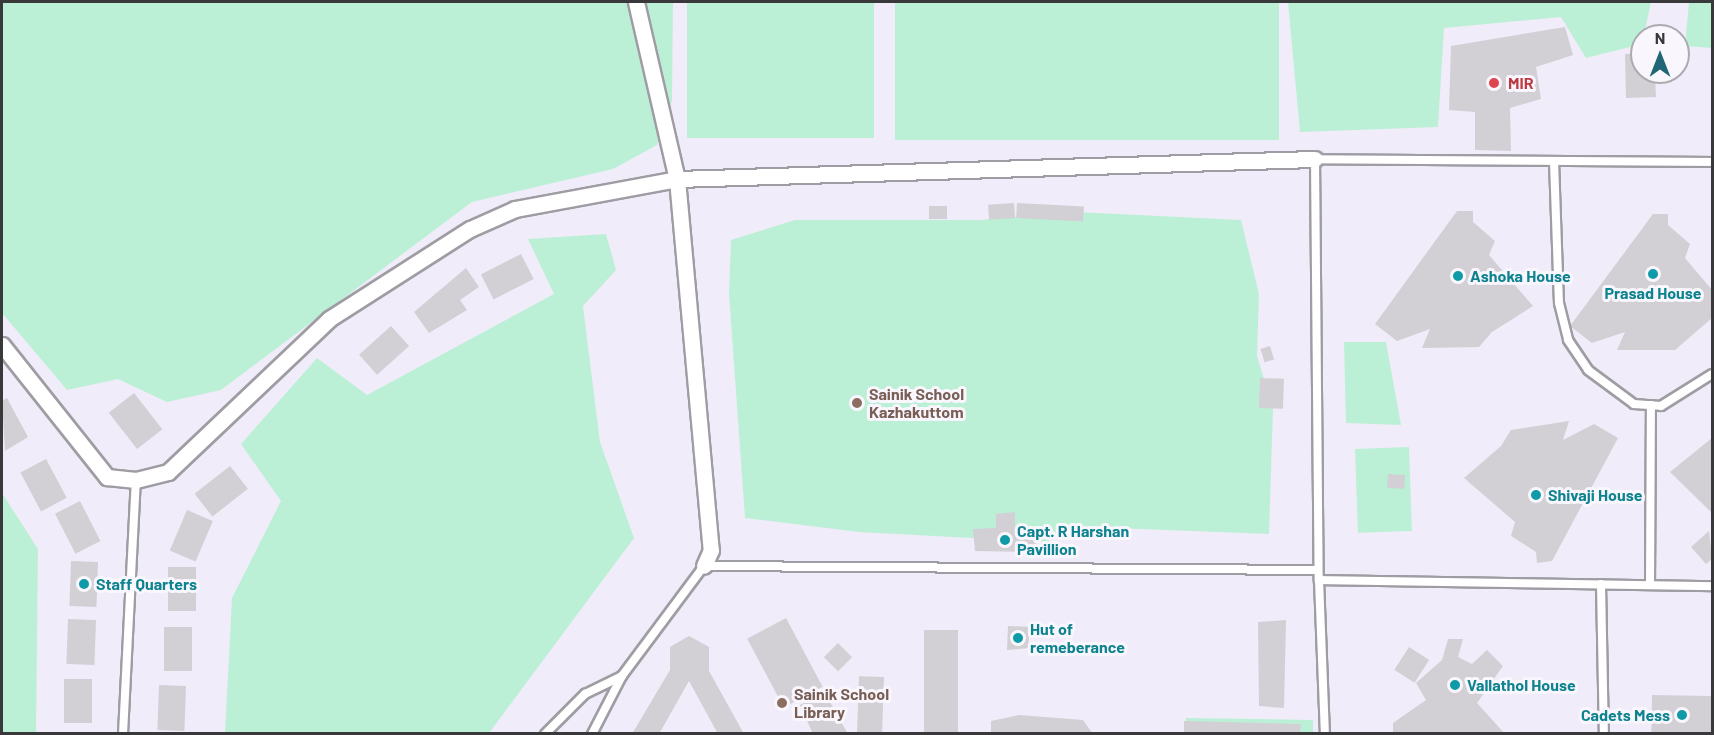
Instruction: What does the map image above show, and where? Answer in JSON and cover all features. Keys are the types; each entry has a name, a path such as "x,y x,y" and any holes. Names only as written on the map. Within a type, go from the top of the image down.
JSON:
{"street":[{"path":"636,2 677,179 711,550 704,566"},
{"path":"2,345 107,477 136,480 168,472 329,319 470,229 515,209 677,179 1315,159"}],"lane":[{"path":"1325,734 1319,580 1316,570 1315,159 1713,162"},
{"path":"1554,161 1557,280 1568,340 1610,390 1634,404 1651,405 1684,396 1713,374"},
{"path":"1650,585 1651,405"},
{"path":"123,734 136,480"},
{"path":"592,734 622,676 704,566 1316,570"},
{"path":"1319,580 1713,586"},
{"path":"1601,584 1604,734"},
{"path":"545,734 585,694 622,676"}],"shaded area":[{"name":"Sainik School Kazhakuttom","path":"2,2 1712,2 1712,733 2,733"}],"green space":[{"path":"2,2 673,2 672,101 657,145 613,169 472,202 221,390 167,402 118,379 67,390 2,313"},
{"path":"687,2 874,2 874,138 687,138"},
{"path":"895,2 1279,2 1279,140 895,140"},
{"path":"1288,2 1651,2 1646,24 1630,24 1630,47 1586,58 1561,17 1444,28 1438,127 1300,132"},
{"path":"1689,2 1712,2 1712,48 1690,46 1690,24 1687,24"},
{"path":"1076,212 1241,220 1259,294 1257,356 1273,408 1269,534 1062,526 1048,542 859,532 745,518 729,294 731,240 795,220 980,220"},
{"path":"606,234 616,270 583,306 600,442 634,538 489,733 225,733 232,598 281,501 241,444 317,358 367,395 554,294 528,239"},
{"path":"1344,342 1386,342 1401,425 1346,423"},
{"path":"1409,447 1412,531 1358,533 1355,449"},
{"path":"2,493 38,549 36,733 2,733"},
{"path":"1186,718 1313,720 1313,733 1185,734"}],"building":[{"name":"MIR","path":"1565,27 1573,55 1536,67 1541,99 1510,108 1511,151 1475,150 1475,112 1449,110 1451,46"},
{"path":"1625,54 1630,54 1630,84 1655,84 1656,97 1626,98"},
{"path":"1014,203 1015,218 989,220 988,205"},
{"path":"1017,203 1084,207 1083,221 1016,218"},
{"path":"929,206 947,206 947,219 929,219"},
{"name":"Ashoka House","path":"1457,211 1473,211 1473,222 1495,241 1489,255 1533,306 1492,332 1479,347 1422,348 1430,329 1397,341 1375,324"},
{"name":"Prasad House","path":"1653,214 1668,214 1668,225 1690,244 1685,258 1712,290 1712,318 1675,350 1617,350 1625,332 1592,343 1570,326"},
{"path":"521,254 534,279 494,299 481,274"},
{"path":"466,268 479,287 460,300 467,310 429,333 414,312"},
{"path":"391,326 409,346 377,375 359,355"},
{"path":"1270,346 1274,359 1265,362 1260,349"},
{"path":"1260,378 1284,379 1283,409 1259,408"},
{"path":"134,393 162,429 137,449 109,413"},
{"path":"7,398 28,437 5,451 2,401"},
{"name":"Shivaji House","path":"1569,421 1563,440 1594,424 1618,438 1552,561 1537,563 1536,552 1511,536 1515,522 1464,478 1501,446 1511,430"},
{"path":"1712,438 1712,513 1670,472"},
{"path":"46,459 67,498 41,511 20,473"},
{"path":"230,466 248,489 212,517 195,494"},
{"path":"1388,474 1405,475 1404,489 1387,488"},
{"name":"Staff Quarters","path":"80,501 100,541 75,554 55,514"},
{"name":"Staff Quarters","path":"187,510 213,521 196,561 170,551"},
{"name":"Capt. R Harshan Pavillion","path":"1015,512 1015,528 1035,527 1036,552 975,551 973,529 996,528 996,514"},
{"path":"1709,531 1712,559 1706,564 1691,547"},
{"name":"Staff Quarters","path":"71,561 98,562 96,607 69,606"},
{"name":"Staff Quarters","path":"168,567 196,567 196,611 168,611"},
{"path":"786,618 823,687 784,708 747,639"},
{"name":"Staff Quarters","path":"68,619 96,620 94,665 66,664"},
{"path":"1286,620 1284,708 1259,706 1258,622"},
{"name":"Hut of remeberance","path":"1008,626 1030,627 1028,648 1007,650"},
{"name":"Staff Quarters","path":"164,627 192,627 192,671 164,671"},
{"path":"924,630 958,630 958,734 924,734"},
{"path":"689,636 709,647 709,671 744,734 718,734 689,681 659,734 632,734 670,670 670,647"},
{"name":"Vallathol House","path":"1448,639 1463,639 1458,657 1472,664 1487,650 1503,666 1477,703 1505,734 1393,734 1393,723 1426,700 1416,683 1442,660"},
{"path":"838,643 852,657 838,671 824,657"},
{"path":"1409,647 1429,660 1414,683 1394,670"},
{"path":"859,676 884,677 882,734 857,733"},
{"path":"64,679 92,679 92,723 64,723"},
{"path":"159,685 186,686 184,731 157,730"},
{"path":"825,693 848,734 813,734 800,705"},
{"name":"Cadets Mess","path":"1652,695 1712,696 1711,734 1651,734"},
{"path":"1019,715 1083,720 1093,734 991,734 991,721"},
{"path":"1184,721 1301,724 1300,734 1184,734"}],"place":[{"name":"MIR","path":"1494,83"},
{"name":"Prasad House","path":"1653,274"},
{"name":"Ashoka House","path":"1458,276"},
{"name":"Sainik School Kazhakuttom","path":"857,403"},
{"name":"Shivaji House","path":"1536,495"},
{"name":"Capt. R Harshan Pavillion","path":"1005,540"},
{"name":"Staff Quarters","path":"84,584"},
{"name":"Hut of remeberance","path":"1018,638"},
{"name":"Vallathol House","path":"1455,685"},
{"name":"Sainik School Library","path":"782,703"},
{"name":"Cadets Mess","path":"1682,715"}]}
